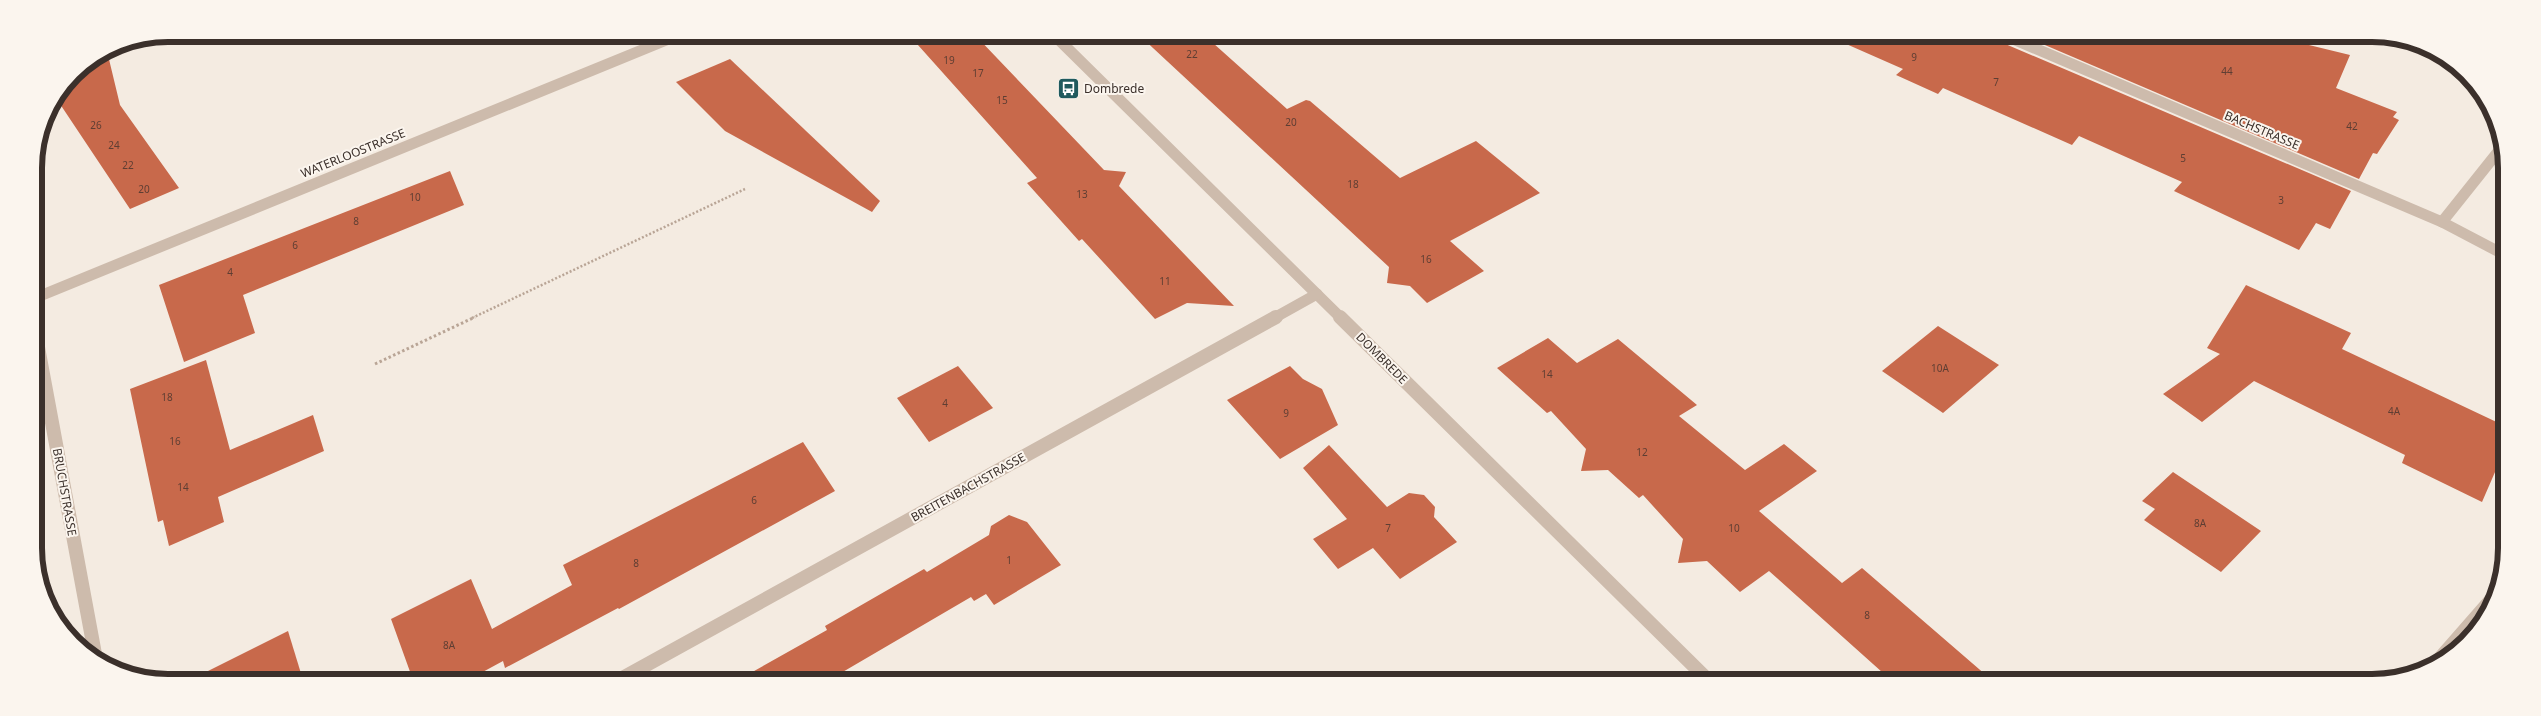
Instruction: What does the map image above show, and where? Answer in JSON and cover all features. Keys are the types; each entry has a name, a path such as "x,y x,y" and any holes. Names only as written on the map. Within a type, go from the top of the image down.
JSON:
{"street":[{"name":"BACHSTRASSE","path":"2020,42 2442,222 2498,251"},
{"name":"WATERLOOSTRASSE","path":"43,295 660,43"},
{"name":"DOMBREDE","path":"1062,43 1701,673"},
{"path":"2442,222 2497,153"},
{"name":"BREITENBACHSTRASSE","path":"630,674 1317,294"},
{"name":"BRUCHSTRASSE","path":"42,370 94,648"},
{"path":"2453,644 2480,612"}],"path":[{"path":"375,364 745,189"}],"building":[{"path":"1842,42 2003,42 2351,191 2330,229 2316,223 2299,250 2174,191 2182,182 2079,136 2072,145 1943,88 1938,94 1896,75 1903,69"},
{"path":"2038,42 2309,42 2309,45 2350,55 2336,88 2397,112 2393,117 2399,120 2377,154 2373,153 2359,179"},
{"path":"916,43 982,43 1104,170 1126,172 1119,186 1234,306 1187,303 1155,319 1082,239 1079,241 1027,183 1037,178"},
{"path":"1147,43 1212,43 1287,109 1306,100 1310,101 1400,178 1476,141 1540,193 1450,241 1484,271 1427,303 1410,286 1387,283 1389,267"},
{"path":"109,58 120,105 179,188 130,209 60,104 74,85 85,74"},
{"path":"730,59 880,201 872,212 725,131 676,82"},
{"path":"450,171 464,205 243,295 255,333 184,362 159,285"},
{"path":"2246,285 2351,333 2342,349 2498,423 2498,465 2482,502 2402,463 2405,455 2254,381 2202,422 2163,394 2220,354 2207,348"},
{"path":"1938,326 1999,365 1943,413 1882,371"},
{"path":"1548,338 1577,363 1618,339 1697,405 1679,416 1745,470 1784,444 1817,471 1759,511 1842,583 1862,568 1984,673 1883,673 1769,571 1740,592 1707,561 1678,563 1683,539 1643,495 1639,498 1608,470 1581,471 1586,449 1551,411 1547,413 1497,368"},
{"path":"206,360 230,450 313,415 324,451 218,497 224,522 169,546 163,520 158,522 130,389"},
{"path":"958,366 993,408 929,442 897,398"},
{"path":"1290,366 1303,379 1322,389 1338,425 1280,459 1227,400"},
{"path":"803,442 835,491 619,609 505,668 503,661 479,674 411,674 391,619 471,579 492,629 572,585 563,565"},
{"path":"1329,445 1387,507 1409,493 1424,495 1435,507 1434,517 1457,542 1400,579 1373,548 1338,569 1313,539 1347,519 1303,468"},
{"path":"2173,472 2261,531 2221,572 2144,520 2155,509 2142,501"},
{"path":"1009,515 1027,522 1061,565 994,605 986,594 974,601 971,597 840,674 749,674 827,630 825,626 924,569 927,572 989,535 991,526"},
{"path":"288,631 301,674 202,674"}],"place":[{"name":"Dombrede","path":"1068,88"}]}
